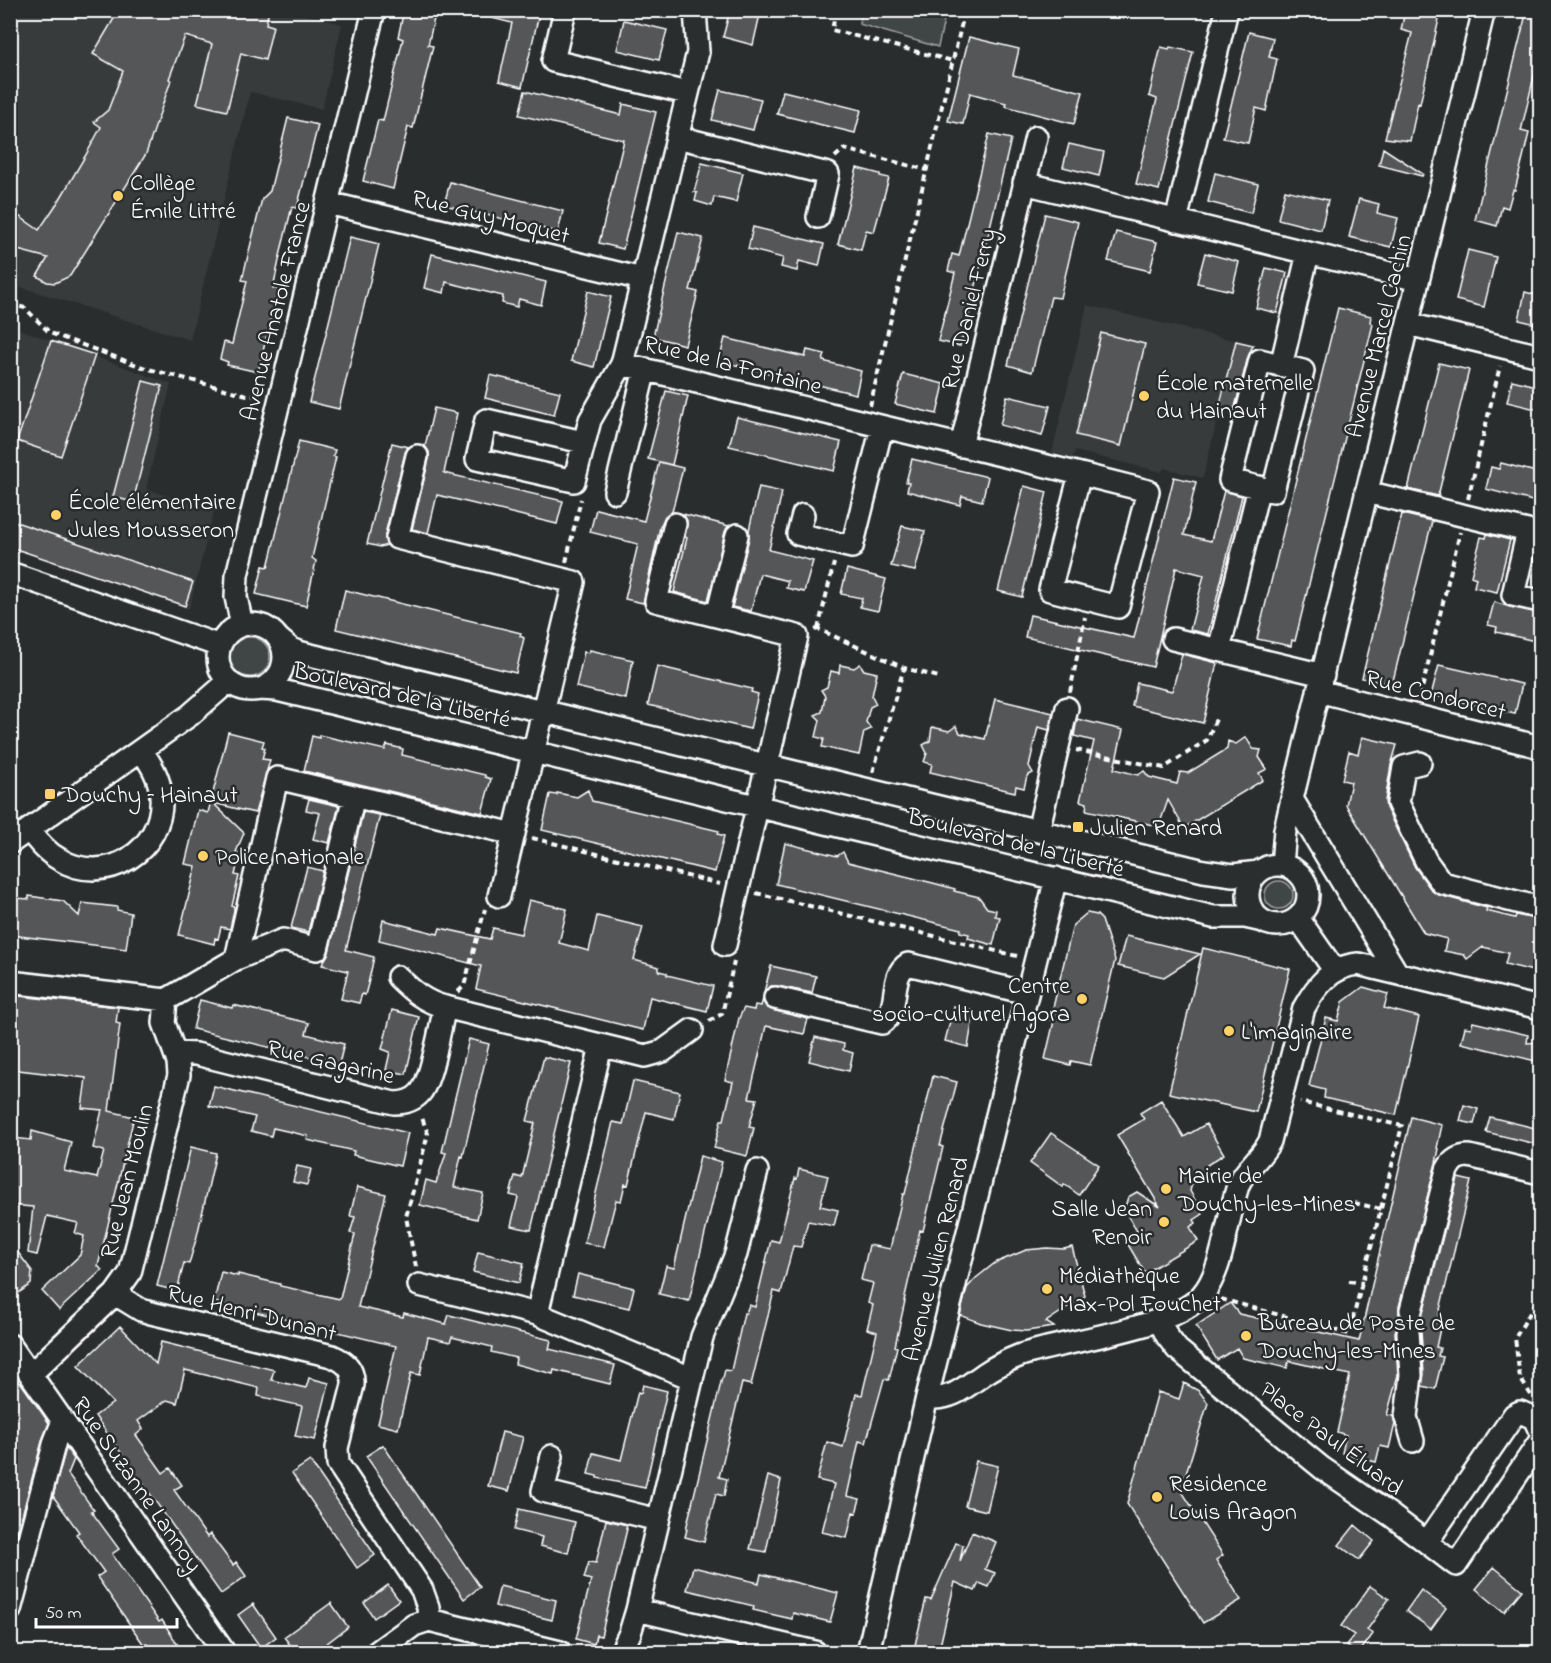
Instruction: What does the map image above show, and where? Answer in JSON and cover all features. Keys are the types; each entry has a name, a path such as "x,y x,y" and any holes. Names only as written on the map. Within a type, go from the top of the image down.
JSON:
{"street":[{"name":"Avenue Anatole France","path":"242,625 236,597 237,575 374,10"},
{"path":"565,10 554,61 687,93"},
{"path":"622,364 699,44 695,10"},
{"path":"1176,221 1227,10"},
{"name":"Avenue Marcel Cachin","path":"1282,865 1285,830 1292,799 1484,10"},
{"path":"677,137 828,174 818,217"},
{"name":"Rue Daniel Ferry","path":"961,446 1035,137"},
{"path":"1024,183 1418,280"},
{"name":"Rue Guy Moquet","path":"328,203 642,279"},
{"path":"1281,366 1308,253"},
{"path":"1408,324 1540,356"},
{"path":"1260,360 1281,366 1303,371 1273,491 1230,480 1260,360"},
{"name":"Rue de la Fontaine","path":"574,481 583,442 595,409 622,364 645,369 1080,474 1148,491 1118,608 1050,590 1080,474"},
{"path":"615,492 645,369"},
{"path":"574,481 477,459 486,420 583,442"},
{"path":"803,515 798,534 852,548 874,425"},
{"path":"417,456 397,538 574,582"},
{"path":"1219,650 1258,487"},
{"path":"1366,492 1534,532 1513,595 1540,601"},
{"path":"675,524 656,601 797,636 725,945"},
{"path":"717,616 737,535"},
{"path":"10,573 220,646"},
{"name":"Boulevard de la Liberté","path":"499,896 574,582"},
{"path":"251,624 265,627 279,639 284,658 281,672 272,683 259,689 245,689 229,681 223,674 219,665 220,646 226,634 242,625 251,624"},
{"name":"Boulevard de la Liberté","path":"279,639 291,649 302,653 1038,831 1215,873 1259,872"},
{"path":"1173,639 1219,650 1321,683"},
{"path":"10,843 206,703 229,681"},
{"name":"Rue Condorcet","path":"1321,683 1540,747"},
{"name":"Boulevard de la Liberté","path":"259,689 290,693 1213,916 1245,917 1263,921"},
{"path":"1038,831 1067,708"},
{"path":"29,830 51,855 78,867 108,868 135,855 154,833 162,804 160,784 141,750"},
{"path":"1420,763 1404,767 1398,802 1426,861 1442,883 1540,908"},
{"path":"236,959 277,778 514,834"},
{"path":"10,982 166,1000 236,959 283,940 316,949 354,796"},
{"path":"1292,799 1397,974"},
{"path":"1282,865 1299,873 1307,884 1308,903 1298,918 1281,925 1263,921 1253,912 1248,896 1251,882 1259,872 1270,866 1282,865"},
{"name":"Avenue Julien Renard","path":"868,1653 927,1396 1056,878"},
{"path":"1298,918 1335,971"},
{"path":"775,998 882,1023 889,1016 900,972 908,964 1027,993"},
{"path":"927,1396 942,1398 959,1392 997,1366 1023,1355 1159,1320 1187,1309 1202,1296 1216,1269 1239,1183 1270,1141 1304,1008 1316,989 1335,971 1350,964 1358,964 1540,1008"},
{"path":"398,977 418,995 445,1007 645,1056 663,1051 693,1030"},
{"name":"Rue Jean Moulin","path":"31,1374 115,1294 130,1273 179,1075 178,1062 164,1023 166,1000"},
{"name":"Rue Gagarine","path":"175,1053 196,1054 394,1103 407,1102 420,1093 428,1081 445,1007"},
{"path":"537,1314 601,1046"},
{"path":"1411,1310 1447,1170 1451,1163 1462,1156 1469,1156 1540,1173"},
{"path":"621,1653 637,1610 702,1337 736,1254 757,1171"},
{"path":"419,1286 537,1314 691,1378"},
{"name":"Rue Henri Dunant","path":"115,1294 141,1310 332,1356 348,1365 353,1377 353,1385 337,1448 338,1464 422,1590 428,1607 429,1620"},
{"name":"Place Paul Éluard","path":"1159,1320 1167,1336 1186,1356 1322,1468 1456,1565 1540,1441"},
{"path":"1408,1332 1411,1375 1406,1417 1413,1441"},
{"name":"Rue Suzanne Lannoy","path":"10,1345 224,1653"},
{"path":"1427,1542 1514,1415 1520,1412 1534,1418 1540,1431"},
{"path":"10,1610 54,1441 63,1421"},
{"path":"552,1455 543,1491 658,1520"},
{"path":"637,1610 815,1653"},
{"path":"377,1653 414,1625 429,1620 561,1653"}],"path":[{"path":"837,10 832,30 953,61"},
{"path":"874,425 927,170 966,10"},
{"path":"819,171 844,149 927,170"},
{"path":"10,304 25,308 50,333 145,368 247,395 280,398"},
{"path":"574,481 584,486 566,561 574,582"},
{"path":"818,629 838,544"},
{"path":"1067,708 1089,600"},
{"path":"797,636 818,629 904,669 939,677"},
{"path":"868,790 904,669"},
{"path":"1059,746 1164,768 1207,740 1215,719"},
{"path":"514,834 1035,961"},
{"path":"445,1007 464,986 488,899 499,896"},
{"path":"693,1030 722,1014 735,961 725,945"},
{"path":"1202,1296 1230,1300 1349,1334 1402,1126 1281,1097"},
{"path":"414,1098 428,1134 406,1217 419,1286"},
{"path":"1354,1203 1381,1209"},
{"path":"1349,1281 1363,1283"},
{"path":"1535,1401 1520,1378 1515,1338 1540,1296"},
{"path":"1332,1330 1333,1324"}],"shaded area":[{"name":"Collège Émile Littré","path":"286,10 342,24 322,109 250,92 190,340 11,284 10,35 19,11"},
{"path":"863,10 946,10 938,47 859,24"},
{"name":"École maternelle du Hainaut","path":"1087,305 1236,341 1203,478 1164,468 1162,472 1075,451 1073,458 1052,453"},
{"path":"19,329 171,384 146,489 214,511 189,609 11,548 10,355"},
{"path":"250,637 264,643 270,657 264,671 250,677 236,671 230,657 236,643"},
{"path":"1279,881 1289,885 1293,895 1289,905 1279,909 1269,905 1265,895 1269,885"}],"building":[{"path":"119,10 269,10 266,24 273,26 265,60 241,53 227,111 197,104 212,44 185,36 146,154 70,276 55,283 47,282 37,276 48,258 10,248 10,210 39,230 87,153 101,127 94,122 108,110 123,71 93,54"},
{"path":"404,10 436,10 428,45 433,46 413,128 408,127 393,189 363,181 378,120 383,121 403,39 398,37"},
{"path":"485,10 540,10 522,87 499,81 512,23 484,16"},
{"path":"730,10 761,10 753,45 723,37"},
{"path":"1417,10 1441,10 1420,104 1418,103 1410,141 1385,138 1412,33 1401,30 1405,11 1416,14"},
{"path":"1527,10 1540,10 1540,51 1521,131 1529,133 1515,190 1513,190 1508,208 1502,206 1497,226 1475,220"},
{"path":"624,20 667,30 659,60 617,50"},
{"path":"1249,32 1273,38 1269,57 1277,59 1266,111 1256,108 1248,143 1223,138"},
{"path":"969,37 1019,49 1013,75 1083,92 1074,124 1005,106 1006,103 970,93 963,124 948,121"},
{"path":"1161,47 1193,52 1159,190 1136,184 1157,99 1149,96"},
{"path":"720,90 761,99 753,130 712,120"},
{"path":"525,91 621,115 623,104 656,112 623,249 599,243 624,140 519,115"},
{"path":"783,91 861,110 855,133 777,114"},
{"path":"288,118 318,125 297,208 292,207 282,247 273,288 278,289 258,372 227,365 228,362 220,359 224,342 232,344 247,281 242,280 252,239 262,199 270,191"},
{"path":"989,134 1011,139 960,346 938,341 955,273 948,271 952,254 959,256"},
{"path":"1069,144 1104,152 1099,176 1063,167"},
{"path":"1383,148 1423,174 1422,176 1379,165"},
{"path":"702,163 743,173 736,202 714,197 712,206 695,201 697,193 694,192"},
{"path":"857,168 889,178 874,232 866,230 861,250 838,244"},
{"path":"1215,173 1258,184 1251,213 1208,202"},
{"path":"450,182 563,211 558,232 444,205"},
{"path":"1285,190 1328,200 1321,230 1278,219"},
{"path":"1359,199 1379,204 1377,213 1398,218 1391,247 1349,237"},
{"path":"1045,214 1078,222 1060,298 1051,297 1032,372 1008,365"},
{"path":"753,227 824,244 819,266 799,261 797,271 781,267 783,258 748,249"},
{"path":"678,232 703,238 690,290 698,292 685,345 653,337"},
{"path":"1116,232 1157,242 1150,271 1108,261"},
{"path":"350,237 379,244 339,409 309,402"},
{"path":"1468,250 1496,257 1484,307 1456,300"},
{"path":"1205,253 1239,262 1232,291 1197,283"},
{"path":"432,254 546,282 541,305 519,299 517,307 502,303 503,296 446,282 444,293 424,288"},
{"path":"1266,268 1287,273 1277,313 1256,308"},
{"path":"588,291 611,297 594,367 571,361"},
{"path":"1525,292 1540,296 1540,325 1519,320"},
{"path":"1338,308 1371,316 1370,322 1373,324 1295,641 1292,640 1291,646 1257,639"},
{"path":"1101,333 1145,344 1121,446 1076,435"},
{"path":"725,338 805,357 807,350 825,354 823,361 861,371 856,394 719,361"},
{"path":"51,341 95,355 61,456 17,441"},
{"path":"1236,341 1253,345 1234,411 1219,408"},
{"path":"1439,363 1469,370 1438,496 1408,489"},
{"path":"903,374 944,384 937,414 895,404"},
{"path":"490,375 560,392 554,415 485,398"},
{"path":"1512,380 1540,387 1540,410 1507,402"},
{"path":"143,381 162,386 133,502 113,497"},
{"path":"666,391 688,396 672,465 648,459"},
{"path":"1007,396 1050,406 1042,436 1000,425"},
{"path":"434,408 457,413 444,473 563,501 557,524 437,495 428,533 412,529 429,459 429,452 425,446"},
{"path":"737,417 841,442 834,471 729,446"},
{"path":"299,441 335,450 333,456 336,457 312,558 316,561 306,606 256,594 263,566 268,567"},
{"path":"392,443 408,447 385,535 387,545 380,547 367,544"},
{"path":"912,459 988,477 982,501 962,496 960,505 907,491 909,483 906,482"},
{"path":"659,462 683,468 672,512 665,516 660,527 643,603 625,599 638,544 590,532 596,509 644,521"},
{"path":"1501,463 1540,473 1540,503 1486,489 1491,467 1499,469"},
{"path":"1174,477 1196,482 1184,535 1211,541 1224,491 1242,496 1208,634 1190,630 1204,575 1176,568 1153,667 1025,637 1030,615 1134,638"},
{"path":"1024,486 1047,492 1022,597 998,591"},
{"path":"759,487 782,492 769,550 813,561 804,592 786,588 788,581 760,574 751,611 732,607"},
{"path":"683,514 729,526 725,532 708,601 674,592 687,538 685,537 687,521"},
{"path":"1402,514 1432,521 1392,685 1362,678"},
{"path":"10,520 193,582 185,606 10,547"},
{"path":"902,526 925,531 915,571 891,566"},
{"path":"1487,534 1510,540 1497,592 1474,587 1476,578 1471,576 1481,537 1486,538"},
{"path":"847,569 886,579 878,611 860,607 862,598 841,594"},
{"path":"345,590 521,633 520,636 524,638 516,673 336,629"},
{"path":"1494,602 1540,613 1540,637 1536,636 1535,641 1496,632 1497,627 1488,625"},
{"path":"590,650 633,660 626,699 576,687 584,652 589,653"},
{"path":"1182,654 1217,663 1203,723 1132,706 1137,683 1172,691"},
{"path":"860,664 864,670 877,673 872,696 876,704 870,707 866,722 871,729 864,732 859,755 822,747 824,739 816,737 820,720 815,715 822,712 825,696 821,690 827,687 831,671 839,673 840,665 854,668"},
{"path":"1439,665 1522,684 1515,714 1431,695"},
{"path":"657,666 752,689 751,692 758,694 750,729 648,705"},
{"path":"995,699 1053,713 1049,730 1038,727 1029,766 1033,773 1027,776 1024,788 1016,786 1015,792 930,772 932,764 924,762 927,753 923,745 930,741 932,727 949,731 956,726 960,733 985,739"},
{"path":"1077,719 1123,730 1114,769 1138,775 1144,771 1149,777 1177,784 1180,772 1188,773 1227,749 1228,741 1236,744 1246,737 1253,749 1261,750 1259,757 1267,769 1259,773 1263,780 1184,828 1168,800 1161,820 1155,819 1153,825 1086,810 1087,803 1080,801 1094,741 1074,736"},
{"path":"228,732 264,741 262,759 270,760 255,813 213,803 244,833 236,852 240,853 235,875 239,876 232,906 234,910 230,929 221,927 214,944 179,935 196,866 185,864 198,810 208,813"},
{"path":"319,735 385,750 387,745 403,749 402,755 485,775 491,779 482,813 304,771 312,736 319,738"},
{"path":"1362,737 1397,745 1391,765 1385,801 1386,808 1415,867 1432,891 1487,908 1486,911 1515,918 1516,915 1540,920 1540,961 1534,964 1533,971 1505,964 1508,953 1483,947 1467,959 1464,955 1444,951 1447,939 1424,933 1346,805 1351,782 1342,780 1349,751 1358,754"},
{"path":"588,790 592,801 719,831 718,834 724,836 715,872 542,830 550,794 577,797"},
{"path":"309,799 339,806 329,843 313,839 320,813 306,810"},
{"path":"363,812 380,815 346,950 374,957 365,995 362,994 359,1003 341,999 348,971 322,965 329,952"},
{"path":"785,843 837,856 843,852 848,862 979,897 987,908 996,910 995,916 1000,917 993,945 968,938 969,934 960,932 961,929 776,884"},
{"path":"307,867 323,871 308,932 291,928"},
{"path":"29,896 63,901 79,916 82,903 117,907 117,910 131,913 126,949 11,935 15,898 29,899"},
{"path":"529,900 567,909 559,943 589,951 597,916 643,927 634,960 659,967 659,971 667,975 713,986 707,1011 650,997 643,1030 476,989 481,966 379,940 383,920 438,934 440,928 490,939 493,928 521,934"},
{"name":"Centre socio-culturel Agora","path":"1087,913 1097,915 1102,920 1115,960 1090,1065 1071,1061 1070,1065 1045,1059 1054,1021 1050,1020 1073,925"},
{"path":"1126,936 1200,954 1164,977 1118,966"},
{"name":"L'Imaginaire","path":"1203,948 1290,969 1256,1112 1169,1093"},
{"path":"771,966 816,976 812,993 777,986 771,986 764,992"},
{"path":"1363,987 1388,994 1384,1008 1419,1017 1396,1115 1324,1098 1325,1090 1309,1086 1326,1018 1338,1021 1343,1002"},
{"path":"10,995 118,1007 116,1023 120,1024 109,1111 134,1117 98,1266 102,1270 59,1310 42,1291 80,1255 84,1236 75,1233 78,1223 47,1216 37,1255 28,1253 33,1207 10,1205 10,1155 13,1138 31,1140 32,1131 71,1142 64,1171 97,1178 104,1151 93,1148 102,1110 82,1108 86,1078 10,1069"},
{"path":"763,999 766,1007 772,1010 808,1019 804,1034 766,1026 749,1098 757,1099 749,1127 754,1128 747,1156 714,1148 721,1120 724,1120 733,1082 725,1080 739,1018 744,1008 754,1010 755,1005 761,1006"},
{"path":"200,1000 232,1008 233,1005 309,1023 306,1034 344,1044 339,1064 193,1029"},
{"path":"954,1006 974,1011 968,1047 945,1041"},
{"path":"392,1010 419,1017 406,1074 386,1070 390,1052 382,1049"},
{"path":"1473,1022 1528,1035 1527,1043 1540,1042 1540,1062 1461,1043 1465,1027 1471,1028"},
{"path":"815,1037 844,1044 843,1050 853,1053 849,1071 809,1061"},
{"path":"469,1039 489,1044 454,1187 483,1193 477,1219 420,1205 426,1180 436,1183 446,1153 442,1152"},
{"path":"544,1057 571,1063 531,1230 511,1226 518,1197 510,1195 515,1176 522,1178 535,1123 527,1121"},
{"path":"933,1076 957,1082 940,1146 943,1147 923,1231 920,1230 889,1380 884,1379 866,1443 859,1441 847,1496 860,1499 856,1513 853,1512 847,1538 822,1532 834,1484 817,1480 827,1442 843,1447 856,1394 862,1395 877,1332 867,1329 873,1305 868,1303 873,1283 861,1280 869,1245 890,1249"},
{"path":"633,1081 680,1092 674,1119 646,1112 628,1185 625,1184 621,1201 616,1200 604,1247 584,1243 613,1122 623,1124"},
{"path":"214,1086 408,1133 400,1166 353,1155 354,1151 307,1140 308,1136 291,1132 273,1128 271,1136 251,1131 255,1117 209,1106"},
{"name":"Mairie de Douchy-les-Mines","path":"1161,1100 1184,1137 1206,1124 1224,1154 1207,1165 1204,1175 1195,1172 1190,1191 1203,1214 1194,1220 1196,1223 1190,1227 1198,1241 1145,1273 1124,1238 1137,1231 1124,1210 1128,1197 1137,1192 1160,1207 1117,1135 1144,1119 1140,1113"},
{"path":"1464,1105 1478,1109 1474,1124 1460,1121"},
{"path":"1411,1117 1442,1125 1436,1163 1399,1307 1399,1314 1404,1320 1397,1326 1395,1332 1398,1375 1387,1415 1393,1416 1395,1424 1389,1448 1380,1446 1376,1462 1342,1453 1346,1435 1337,1432 1350,1375 1289,1361 1287,1368 1243,1358 1237,1348 1217,1360 1196,1326 1230,1303 1239,1314 1359,1341"},
{"path":"1490,1117 1539,1129 1540,1145 1486,1132"},
{"path":"1051,1133 1099,1165 1079,1195 1064,1184 1063,1187 1030,1163"},
{"path":"191,1147 216,1153 197,1236 189,1264 184,1263 177,1291 157,1286"},
{"path":"700,1156 722,1162 689,1301 659,1294 666,1266 674,1268"},
{"path":"297,1166 311,1169 307,1185 293,1182"},
{"path":"799,1169 828,1176 820,1206 838,1210 834,1226 808,1221 801,1247 793,1246 781,1293 774,1291 751,1385 742,1383 719,1477 727,1479 724,1496 716,1494 704,1542 685,1537 722,1378 725,1370 731,1371 744,1313 749,1305 755,1307 771,1240 779,1242"},
{"path":"1458,1178 1471,1181 1437,1322 1441,1324 1436,1347 1440,1348 1438,1356 1443,1357 1435,1389 1422,1386 1424,1374 1421,1331 1415,1322 1423,1313"},
{"path":"357,1187 386,1194 358,1307 403,1317 404,1313 446,1324 449,1315 551,1340 549,1349 615,1365 610,1384 554,1370 553,1374 515,1364 516,1358 491,1352 492,1347 452,1337 450,1342 428,1337 420,1375 411,1373 398,1429 378,1424 396,1346 214,1302 221,1272 238,1276 238,1274 340,1299 355,1234 350,1233 355,1217 350,1216"},
{"path":"10,1242 32,1271 31,1284 10,1299"},
{"name":"Médiathèque Max-Pol Fouchet","path":"1072,1247 1085,1296 1046,1322 1054,1327 1026,1331 1012,1330 981,1323 960,1315 967,1288 995,1263 1026,1250"},
{"path":"478,1252 524,1263 519,1283 473,1272"},
{"path":"578,1274 634,1288 629,1308 573,1295"},
{"path":"120,1326 156,1364 161,1342 274,1370 271,1380 306,1388 309,1378 329,1383 315,1440 295,1436 302,1406 258,1396 259,1388 185,1370 177,1403 167,1400 138,1421 143,1429 136,1435 163,1473 170,1468 182,1485 174,1490 207,1537 210,1534 233,1565 236,1562 246,1576 221,1594 95,1416 113,1403 78,1366"},
{"path":"10,1380 21,1383 49,1423 16,1538 10,1538"},
{"name":"Résidence Louis Aragon","path":"1184,1383 1199,1391 1208,1403 1181,1490 1223,1555 1216,1560 1241,1600 1203,1623 1127,1504 1158,1392 1179,1399"},
{"path":"643,1385 667,1391 645,1488 588,1474 593,1453 621,1460 638,1392 641,1393"},
{"path":"502,1432 523,1437 509,1491 488,1486"},
{"path":"383,1445 480,1587 464,1599 366,1456"},
{"path":"66,1448 74,1459 68,1474 119,1549 112,1554 159,1622 162,1620 183,1653 153,1653 146,1643 144,1645 97,1577 104,1572 76,1534 79,1532 53,1496"},
{"path":"310,1461 375,1555 357,1568 292,1473"},
{"path":"976,1461 998,1466 987,1511 965,1506"},
{"path":"768,1476 781,1480 766,1552 750,1549"},
{"path":"519,1509 575,1522 568,1553 540,1546 542,1537 514,1530"},
{"path":"606,1520 627,1525 627,1529 601,1636 596,1635 594,1644 576,1639 591,1580 584,1578 589,1562 596,1563"},
{"path":"1355,1525 1374,1541 1359,1560 1339,1545"},
{"path":"972,1532 996,1542 985,1569 995,1573 989,1587 979,1583 975,1591 955,1582 939,1650 915,1645 926,1599 931,1600 956,1543 963,1545 960,1561"},
{"path":"693,1567 759,1583 761,1574 838,1593 830,1622 793,1613 792,1619 753,1610 754,1606 687,1590"},
{"path":"1494,1567 1522,1590 1504,1612 1476,1589"},
{"path":"388,1585 399,1600 374,1618 364,1603"},
{"path":"500,1586 556,1600 552,1620 495,1606"},
{"path":"1370,1586 1389,1599 1367,1630 1373,1634 1359,1653 1356,1653 1346,1645 1354,1635 1341,1626"},
{"path":"1421,1590 1446,1608 1431,1629 1406,1611"},
{"path":"331,1603 348,1627 314,1653 296,1653 284,1637"},
{"path":"253,1604 276,1637 261,1648 238,1615"}],"place":[{"name":"Collège Émile Littré","path":"118,196"},
{"name":"École maternelle du Hainaut","path":"1144,396"},
{"name":"École élémentaire Jules Mousseron","path":"56,515"},
{"name":"Douchy – Hainaut","path":"50,794"},
{"name":"Julien Renard","path":"1078,827"},
{"name":"Police nationale","path":"203,856"},
{"name":"Centre socio-culturel Agora","path":"1082,999"},
{"name":"L'Imaginaire","path":"1229,1031"},
{"name":"Mairie de Douchy-les-Mines","path":"1166,1189"},
{"name":"Salle Jean Renoir","path":"1164,1222"},
{"name":"Médiathèque Max-Pol Fouchet","path":"1047,1289"},
{"name":"Bureau de Poste de Douchy-les-Mines","path":"1246,1336"},
{"name":"Résidence Louis Aragon","path":"1157,1497"}]}
